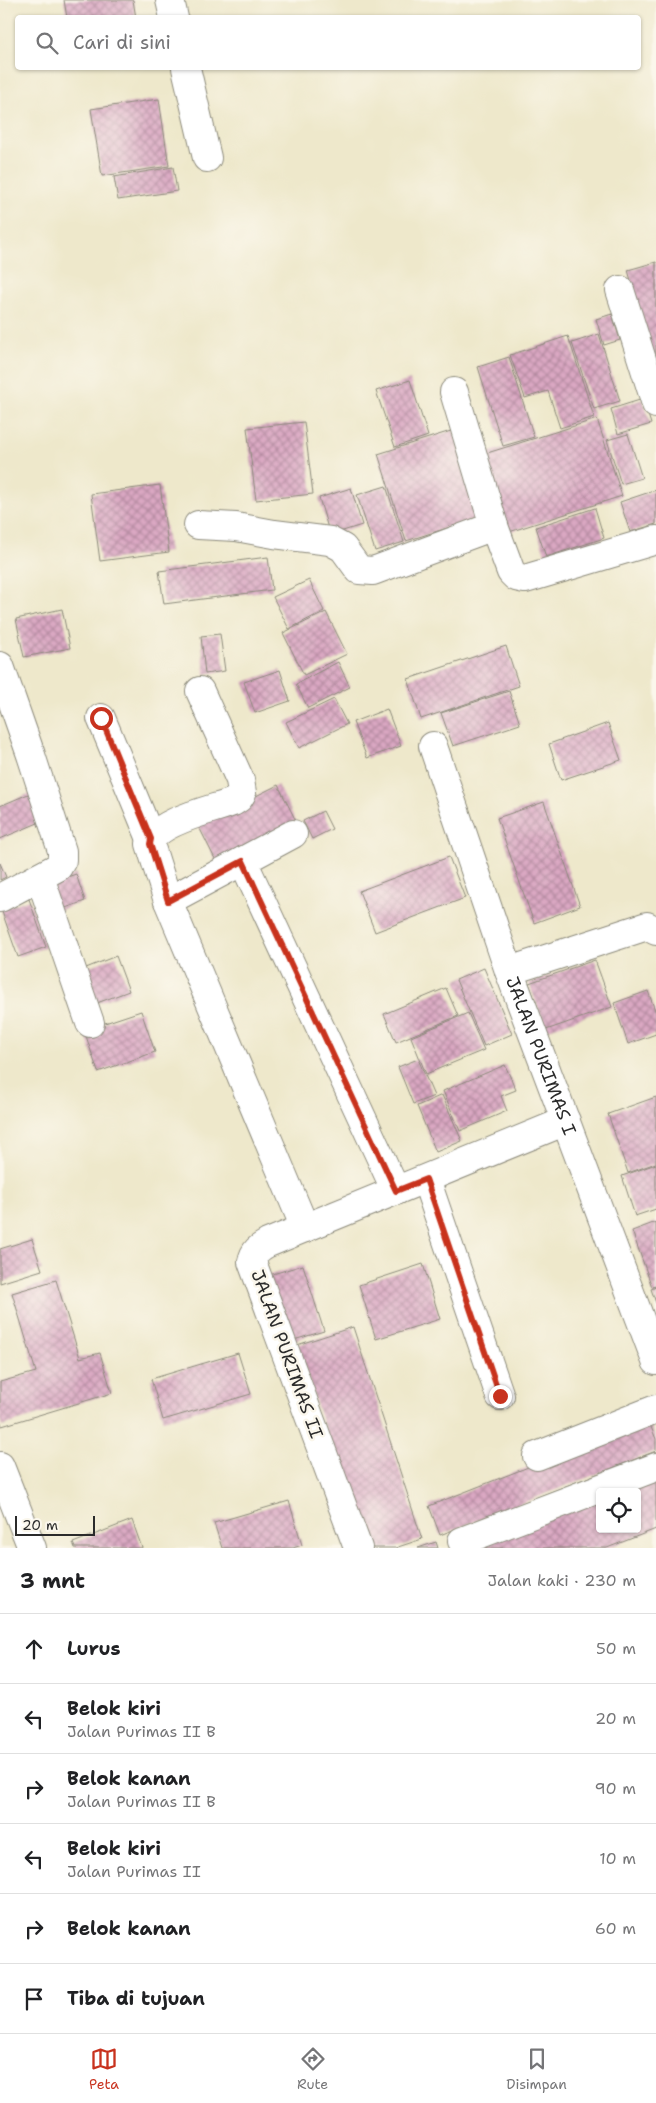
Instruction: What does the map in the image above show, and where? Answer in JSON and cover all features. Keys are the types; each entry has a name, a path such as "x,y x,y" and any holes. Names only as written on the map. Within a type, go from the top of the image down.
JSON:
{"street":[{"path":"170,0 173,15"},
{"path":"186,70 207,158"},
{"path":"620,290 656,404"},
{"path":"454,392 494,526 511,572 516,577 525,579 656,540"},
{"path":"198,525 236,527 330,541 343,548 359,570 373,571 494,526"},
{"path":"0,666 62,851 62,860 49,872 0,898"},
{"path":"200,691 240,780 242,793 233,802 175,822 154,834 150,844 168,901 305,1228"},
{"path":"101,718 151,839"},
{"name":"JALAN PURIMAS I","path":"433,746 509,971 656,1361"},
{"path":"168,901 293,834"},
{"path":"243,861 396,1191"},
{"path":"49,872 90,1023"},
{"path":"509,971 647,926 656,931"},
{"name":"JALAN PURIMAS II","path":"358,1548 252,1262 255,1251 261,1246 566,1121"},
{"path":"426,1179 500,1396"},
{"path":"537,1456 656,1409"},
{"path":"0,1466 32,1548"},
{"path":"462,1541 656,1467"}],"building":[{"path":"64,0 133,0 136,15 66,15"},
{"path":"159,99 169,166 102,176 91,109"},
{"path":"173,167 177,191 118,200 114,177"},
{"path":"656,262 656,366 655,366 628,270"},
{"path":"612,314 620,340 604,345 596,319"},
{"path":"599,334 620,401 594,409 572,343"},
{"path":"568,336 594,417 560,428 548,391 525,398 510,355"},
{"path":"509,357 534,437 503,446 478,367"},
{"path":"410,380 428,436 395,447 376,391"},
{"path":"643,399 651,424 618,434 611,409"},
{"path":"597,419 622,496 509,532 484,454"},
{"path":"304,422 313,494 256,500 247,428"},
{"path":"454,430 482,517 406,541 378,454"},
{"path":"628,434 642,478 621,484 607,440"},
{"path":"160,485 169,552 100,561 91,494"},
{"path":"386,486 404,542 375,551 357,495"},
{"path":"351,488 362,525 330,535 319,498"},
{"path":"656,490 656,524 630,532 620,502"},
{"path":"595,508 604,538 546,557 536,527"},
{"path":"268,557 272,590 164,604 159,571"},
{"path":"309,580 324,611 289,629 273,597"},
{"path":"62,609 70,648 24,657 16,619"},
{"path":"326,612 347,654 304,675 283,633"},
{"path":"220,634 225,671 205,674 201,636"},
{"path":"506,646 519,686 421,719 408,679"},
{"path":"338,662 350,687 308,708 296,684"},
{"path":"280,670 290,701 255,713 244,682"},
{"path":"509,691 520,724 453,746 441,713"},
{"path":"334,699 347,724 299,748 286,722"},
{"path":"387,709 401,746 367,758 353,722"},
{"path":"608,723 621,760 561,780 549,744"},
{"path":"278,785 296,821 216,861 198,825"},
{"path":"33,792 45,820 0,839 0,806"},
{"path":"544,802 580,906 534,923 497,818"},
{"path":"323,811 332,829 312,839 303,821"},
{"path":"449,857 465,898 375,932 359,891"},
{"path":"0,863 6,877 0,880"},
{"path":"76,874 85,901 54,912 44,885"},
{"path":"29,899 46,947 18,957 1,909"},
{"path":"116,956 129,991 89,1006 76,972"},
{"path":"595,960 612,1007 546,1030 529,983"},
{"path":"484,968 512,1034 484,1046 456,980"},
{"path":"446,988 458,1016 396,1042 384,1014"},
{"path":"648,991 656,1013 656,1034 628,1044 614,1003"},
{"path":"141,1011 155,1052 98,1072 84,1030"},
{"path":"468,1013 484,1050 426,1074 411,1037"},
{"path":"418,1059 434,1096 413,1104 398,1067"},
{"path":"505,1065 516,1090 501,1096 507,1111 460,1131 443,1091"},
{"path":"442,1095 462,1141 436,1152 417,1106"},
{"path":"656,1097 656,1163 628,1173 608,1114"},
{"path":"656,1164 656,1209 635,1216 622,1176"},
{"path":"656,1222 656,1286 652,1287 632,1231"},
{"path":"32,1239 42,1270 0,1283 0,1249"},
{"path":"423,1264 440,1319 376,1339 359,1285"},
{"path":"303,1265 324,1331 287,1342 266,1276"},
{"path":"56,1280 80,1358 100,1353 112,1393 2,1426 0,1420 0,1382 36,1372 12,1293"},
{"path":"656,1287 656,1303 651,1289"},
{"path":"353,1327 422,1539 395,1548 363,1548 297,1345"},
{"path":"238,1353 251,1394 163,1420 151,1379"},
{"path":"648,1420 656,1439 656,1451 440,1535 429,1506"},
{"path":"656,1476 656,1529 607,1548 472,1548 596,1500 596,1533 641,1533 641,1488 626,1488"},
{"path":"289,1501 302,1545 293,1548 222,1548 214,1523"},
{"path":"132,1520 142,1548 75,1548 73,1543"},
{"path":"436,1542 438,1548 418,1548"}],"route":[{"path":"101,718 151,839 150,844 168,901 243,861 396,1191 426,1179 500,1396"}]}
